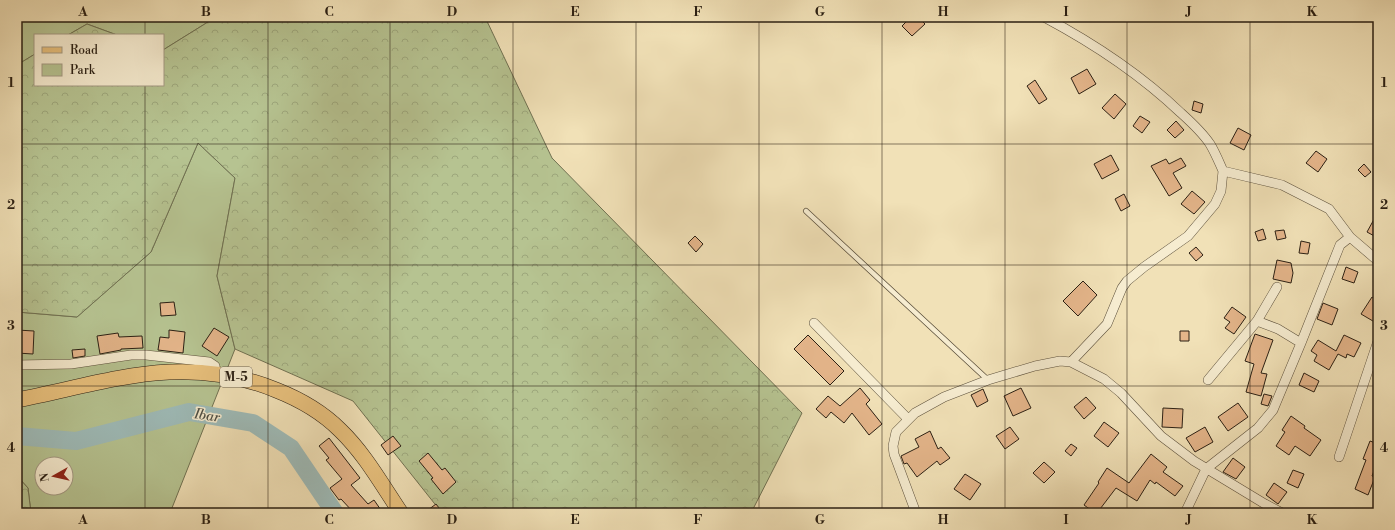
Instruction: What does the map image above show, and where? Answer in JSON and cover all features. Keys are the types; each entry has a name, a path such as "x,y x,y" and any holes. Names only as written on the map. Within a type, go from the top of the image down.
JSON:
{"main road":[{"name":"M-5","path":"17,400 142,374 181,371 216,373 238,377 262,384 284,393 304,404 324,416 340,429 357,448 401,513"}],"street":[{"path":"1044,17 1076,34 1166,98 1210,143 1223,171 1221,191 1215,204 1188,236 1127,281 1122,288 1107,324 1071,362"},
{"path":"1223,171 1282,185 1329,209 1350,237 1378,261"},
{"path":"1185,513 1206,469 1258,428 1273,410 1340,245 1350,237"},
{"path":"1208,380 1257,321 1277,287"},
{"path":"1257,321 1278,329 1301,343"},
{"path":"814,323 908,419"},
{"path":"1339,457 1378,341"},
{"path":"17,365 71,364 146,355 209,362 215,366 216,373"},
{"path":"916,513 894,454 893,446 896,432 908,419 915,413 944,397 988,380 1035,366 1060,362 1071,362 1104,379 1121,393 1161,436 1206,469 1282,513"}],"lane":[{"path":"806,212 988,380"}],"green space":[{"path":"17,17 216,17 164,49 164,34 114,34 87,24 70,34 34,34 34,55 17,65"},
{"path":"216,17 485,17 552,158 802,413 751,513 442,513 353,401 235,349 217,276 235,178 198,143 151,252 77,317 17,312 17,65 34,55 34,86 164,86 164,49"},
{"path":"87,24 114,34 70,34"},
{"path":"198,143 235,178 217,276 235,349 170,513 31,513 28,488 17,476 17,312 77,317 151,252"},
{"path":"17,476 28,488 31,513 17,513"}],"building":[{"path":"911,17 918,17 925,24 912,36 902,26"},
{"path":"1087,69 1096,84 1079,94 1071,78"},
{"path":"1035,80 1047,99 1039,104 1027,86"},
{"path":"1115,94 1126,104 1114,119 1102,108"},
{"path":"1194,101 1203,104 1201,113 1192,110"},
{"path":"1140,116 1150,122 1142,133 1133,126"},
{"path":"1176,121 1184,130 1175,138 1167,130"},
{"path":"1238,128 1251,135 1244,150 1230,143"},
{"path":"1316,151 1327,159 1318,172 1306,163"},
{"path":"1111,155 1119,170 1102,179 1094,164"},
{"path":"1181,158 1186,166 1173,173 1182,188 1169,196 1151,166 1166,159 1169,164"},
{"path":"1364,164 1371,172 1365,177 1358,170"},
{"path":"1192,191 1205,202 1194,214 1181,204"},
{"path":"1124,194 1130,206 1121,211 1115,199"},
{"path":"1378,212 1378,238 1367,232"},
{"path":"1263,229 1266,239 1258,241 1255,232"},
{"path":"1284,230 1286,238 1277,240 1275,231"},
{"path":"695,236 703,244 696,252 688,243"},
{"path":"1301,241 1310,243 1308,254 1299,253"},
{"path":"1196,247 1203,255 1196,261 1189,253"},
{"path":"1277,260 1291,263 1293,273 1291,283 1273,279"},
{"path":"1346,267 1358,272 1354,283 1342,279"},
{"path":"1083,281 1097,295 1078,316 1063,301"},
{"path":"1372,297 1378,301 1378,324 1361,314"},
{"path":"174,302 176,315 161,316 160,303"},
{"path":"1323,303 1338,309 1332,325 1317,319"},
{"path":"1232,307 1246,317 1234,334 1225,328 1230,322 1224,318"},
{"path":"214,328 229,337 217,356 202,346"},
{"path":"17,330 34,331 33,354 17,353"},
{"path":"169,330 185,332 183,353 158,350 160,337 169,338"},
{"path":"1180,331 1189,331 1189,341 1180,341"},
{"path":"118,333 119,337 142,336 143,348 121,349 100,354 97,336"},
{"path":"1255,334 1273,340 1261,373 1267,374 1261,396 1246,392 1254,364 1245,361"},
{"path":"808,335 844,371 830,385 794,349"},
{"path":"1344,335 1361,343 1354,357 1347,354 1346,358 1338,354 1329,370 1314,361 1317,355 1311,351 1318,340 1336,351"},
{"path":"85,349 85,356 73,358 72,350"},
{"path":"1304,373 1319,381 1314,392 1299,385"},
{"path":"860,388 870,400 866,404 882,424 869,435 852,413 844,423 831,412 826,418 816,409 828,396 840,406"},
{"path":"1021,388 1031,408 1013,416 1004,396"},
{"path":"983,389 988,401 977,407 971,395"},
{"path":"1264,394 1272,396 1268,406 1261,404"},
{"path":"1086,397 1096,408 1084,419 1074,407"},
{"path":"1238,403 1248,417 1228,431 1218,417"},
{"path":"1163,408 1183,409 1182,428 1162,427"},
{"path":"1291,416 1305,426 1304,428 1321,440 1310,456 1295,446 1289,455 1276,446 1285,432 1282,430"},
{"path":"1104,422 1119,433 1108,447 1094,436"},
{"path":"1010,427 1019,439 1005,449 996,436"},
{"path":"1205,427 1213,442 1195,452 1186,438"},
{"path":"930,431 938,449 941,447 950,458 940,465 937,461 917,477 907,463 904,464 901,456 919,447 915,439"},
{"path":"393,436 401,446 388,455 381,445"},
{"path":"329,438 360,478 351,485 368,504 374,500 383,513 363,513 359,508 354,513 341,499 339,500 330,488 342,479 326,460 329,458 319,446"},
{"path":"1370,441 1378,444 1378,460 1372,476 1375,477 1368,495 1355,489 1366,460 1363,459"},
{"path":"1071,444 1077,448 1071,456 1065,451"},
{"path":"428,453 442,470 445,468 456,482 443,494 431,479 433,478 419,461"},
{"path":"1151,454 1167,467 1163,472 1183,486 1175,496 1156,482 1155,484 1150,480 1137,501 1116,488 1097,513 1084,505 1107,468 1129,483"},
{"path":"1233,458 1245,467 1236,479 1223,472"},
{"path":"1044,462 1055,472 1044,483 1033,473"},
{"path":"1293,470 1304,474 1298,488 1287,483"},
{"path":"965,474 981,484 970,500 954,489"},
{"path":"1274,483 1287,492 1278,504 1266,495"},
{"path":"436,504 443,513 424,513"}],"waterway":[{"name":"Ibar","path":"17,436 76,441 189,412 253,423 291,448 335,513"}]}
